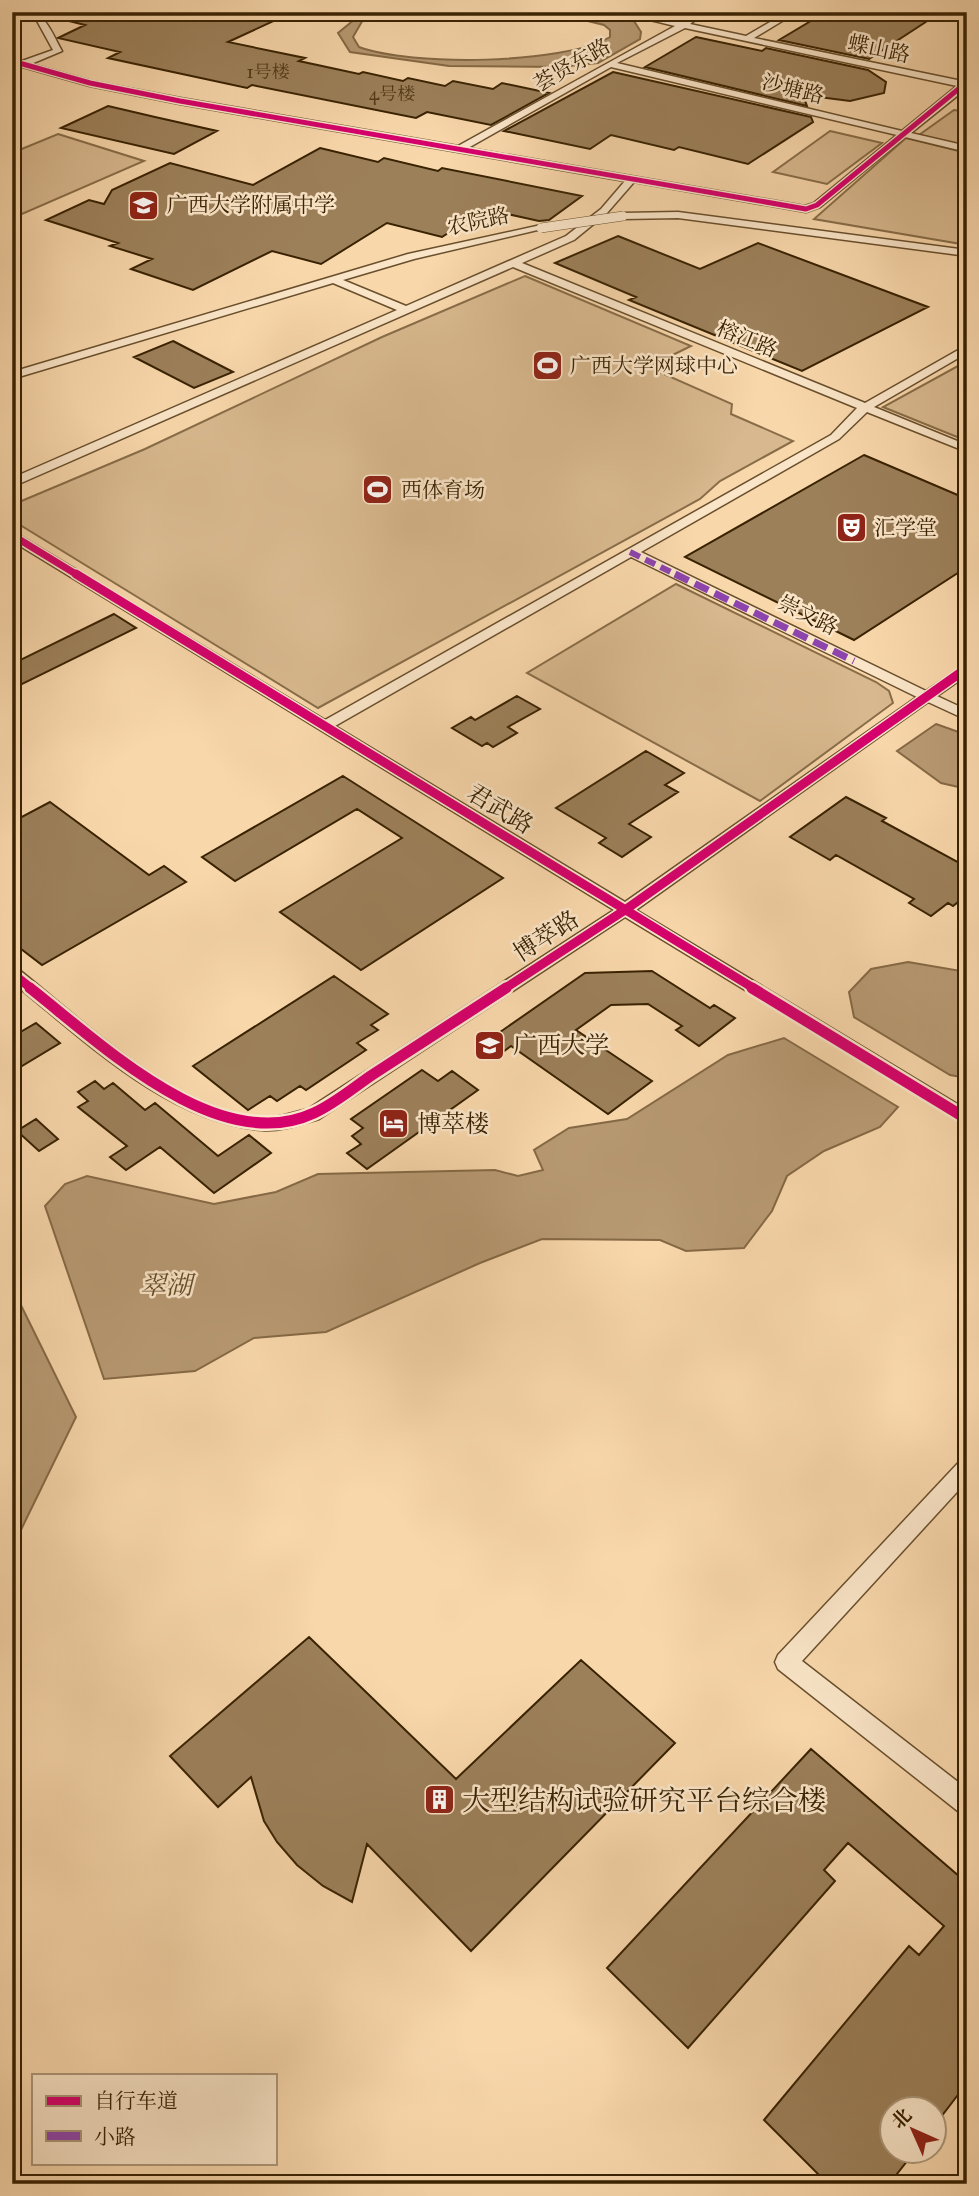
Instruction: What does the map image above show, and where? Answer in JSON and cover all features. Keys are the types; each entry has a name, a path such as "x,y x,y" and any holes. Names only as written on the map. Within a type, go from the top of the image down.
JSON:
{"street":[{"path":"23,64 58,51 39,18 31,12"},
{"name":"蝶山路","path":"621,12 965,84"},
{"name":"荟贤东路","path":"460,149 682,26 701,12"},
{"path":"746,39 793,12"},
{"path":"12,61 90,83 142,94 798,208 812,208 965,84"},
{"name":"沙塘路","path":"611,64 967,149"},
{"path":"12,483 570,238 588,226 631,180"},
{"name":"农院路","path":"12,376 433,251 541,228 623,216 678,215 967,253"},
{"name":"榕江路","path":"513,263 967,449"},
{"path":"335,280 406,310"},
{"path":"324,726 835,438 864,408 967,348"},
{"name":"君武路","path":"12,535 967,1119"},
{"name":"崇文路","path":"631,552 967,716"},
{"name":"博萃路","path":"12,973 78,1027 159,1083 217,1116 263,1125 313,1114 625,910 967,668"},
{"path":"967,1467 786,1662 967,1804"}],"shaded area":[{"path":"954,110 967,112 967,146 919,135"},
{"path":"830,131 882,143 827,184 773,172"},
{"path":"58,134 144,161 22,214 12,211 12,153"},
{"path":"906,138 967,153 967,245 814,219"},
{"name":"西体育场","path":"525,276 691,346 648,367 732,404 731,414 793,441 720,481 700,499 318,708 12,520 12,505 145,449 382,337"},
{"path":"967,361 967,441 883,407"},
{"path":"676,584 876,682 889,691 893,703 760,801 527,673"}],"water":[{"path":"328,12 363,12 364,18 353,37 359,47 383,53 448,60 486,60 557,53 610,37 610,30 604,25 551,12 605,12 632,18 641,32 640,39 598,63 559,67 449,66 350,52 338,33 355,19"},
{"path":"936,724 967,735 967,789 941,783 897,751"},
{"path":"908,962 967,972 967,1078 950,1075 854,1017 849,992 871,969"},
{"name":"翠湖","path":"784,1038 898,1107 880,1127 824,1151 787,1176 772,1211 744,1248 686,1251 660,1240 542,1239 480,1263 326,1332 254,1338 195,1371 104,1379 45,1206 65,1184 87,1176 214,1204 276,1192 318,1174 495,1170 518,1176 543,1170 534,1150 569,1128 627,1119 728,1055"},
{"path":"12,1287 76,1417 17,1538 12,1542"}],"building":[{"path":"66,12 293,12 228,42 305,58 299,61 403,81 408,78 445,86 453,81 493,89 502,83 549,93 491,125 427,112 416,118 252,85 247,88 108,58 120,52 58,38 85,25 65,20"},
{"path":"826,12 941,12 869,59 779,40"},
{"path":"696,37 762,51 766,48 868,70 886,82 884,93 850,101 803,95 807,106 645,67"},
{"path":"613,72 811,117 813,122 748,164 679,147 674,150 611,135 590,149 504,131"},
{"path":"108,106 217,131 174,154 61,128"},
{"path":"320,148 378,162 384,158 438,171 442,168 582,196 549,220 539,221 485,209 442,237 387,223 321,264 272,251 193,290 131,269 152,259 110,246 118,243 46,220 89,200 104,204 112,190 170,163 253,185"},
{"path":"618,236 700,269 758,243 928,307 802,371 629,300 636,297 555,263"},
{"path":"173,341 233,372 194,388 134,357"},
{"name":"汇学堂","path":"864,455 967,499 967,567 854,640 685,557"},
{"path":"114,614 136,628 12,689 12,664"},
{"path":"517,696 540,709 508,727 517,733 493,747 487,743 482,746 452,728 471,717 475,720"},
{"path":"646,751 684,773 665,785 678,792 629,824 651,837 622,857 599,843 606,838 556,808"},
{"path":"343,776 503,878 361,970 280,912 402,838 357,809 235,881 202,857"},
{"path":"846,797 886,818 882,821 967,867 967,895 953,906 948,903 931,916 909,903 914,899 836,855 830,860 790,837"},
{"path":"50,802 149,875 164,866 186,882 42,965 12,942 12,822"},
{"path":"652,971 710,1008 714,1005 735,1018 699,1046 676,1030 682,1026 648,1004 611,1005 576,1030 652,1081 608,1114 511,1046 496,1057 480,1046 585,973"},
{"path":"334,976 388,1014 371,1025 378,1030 357,1043 366,1050 306,1090 300,1086 277,1101 270,1096 248,1110 193,1066"},
{"path":"36,1023 60,1043 12,1072 12,1037"},
{"name":"博萃楼","path":"422,1070 438,1081 452,1071 478,1090 367,1169 347,1153 361,1144 352,1136 363,1128 351,1119"},
{"path":"95,1081 104,1089 113,1083 145,1110 155,1103 218,1156 249,1135 271,1153 214,1193 160,1147 126,1170 110,1157 127,1146 78,1107 88,1101 78,1092"},
{"path":"36,1119 58,1139 39,1151 17,1131"},
{"name":"大型结构试验研究平台综合楼","path":"309,1637 456,1779 581,1660 675,1743 471,1951 367,1844 352,1902 323,1886 297,1865 277,1842 264,1821 251,1777 218,1807 170,1756"},
{"path":"811,1749 967,1883 967,2083 948,2108 948,2094 878,2094 878,2164 905,2164 889,2184 828,2184 764,2120 909,1946 919,1955 944,1926 848,1843 824,1870 835,1881 688,2048 607,1968"}],"marked path":[{"path":"630,552 854,661"}],"cycle path":[{"path":"12,61 90,83 180,101 806,209 817,205 967,82"},
{"path":"12,535 967,1119"},
{"path":"12,973 97,1042 162,1087 195,1105 228,1118 261,1124 313,1114 625,910 967,668"}],"place":[{"name":"广西大学附属中学","path":"144,205"},
{"name":"广西大学网球中心","path":"547,366"},
{"name":"西体育场","path":"378,490"},
{"name":"汇学堂","path":"851,528"},
{"name":"广西大学","path":"490,1045"},
{"name":"博萃楼","path":"394,1124"},
{"name":"大型结构试验研究平台综合楼","path":"439,1800"}]}
